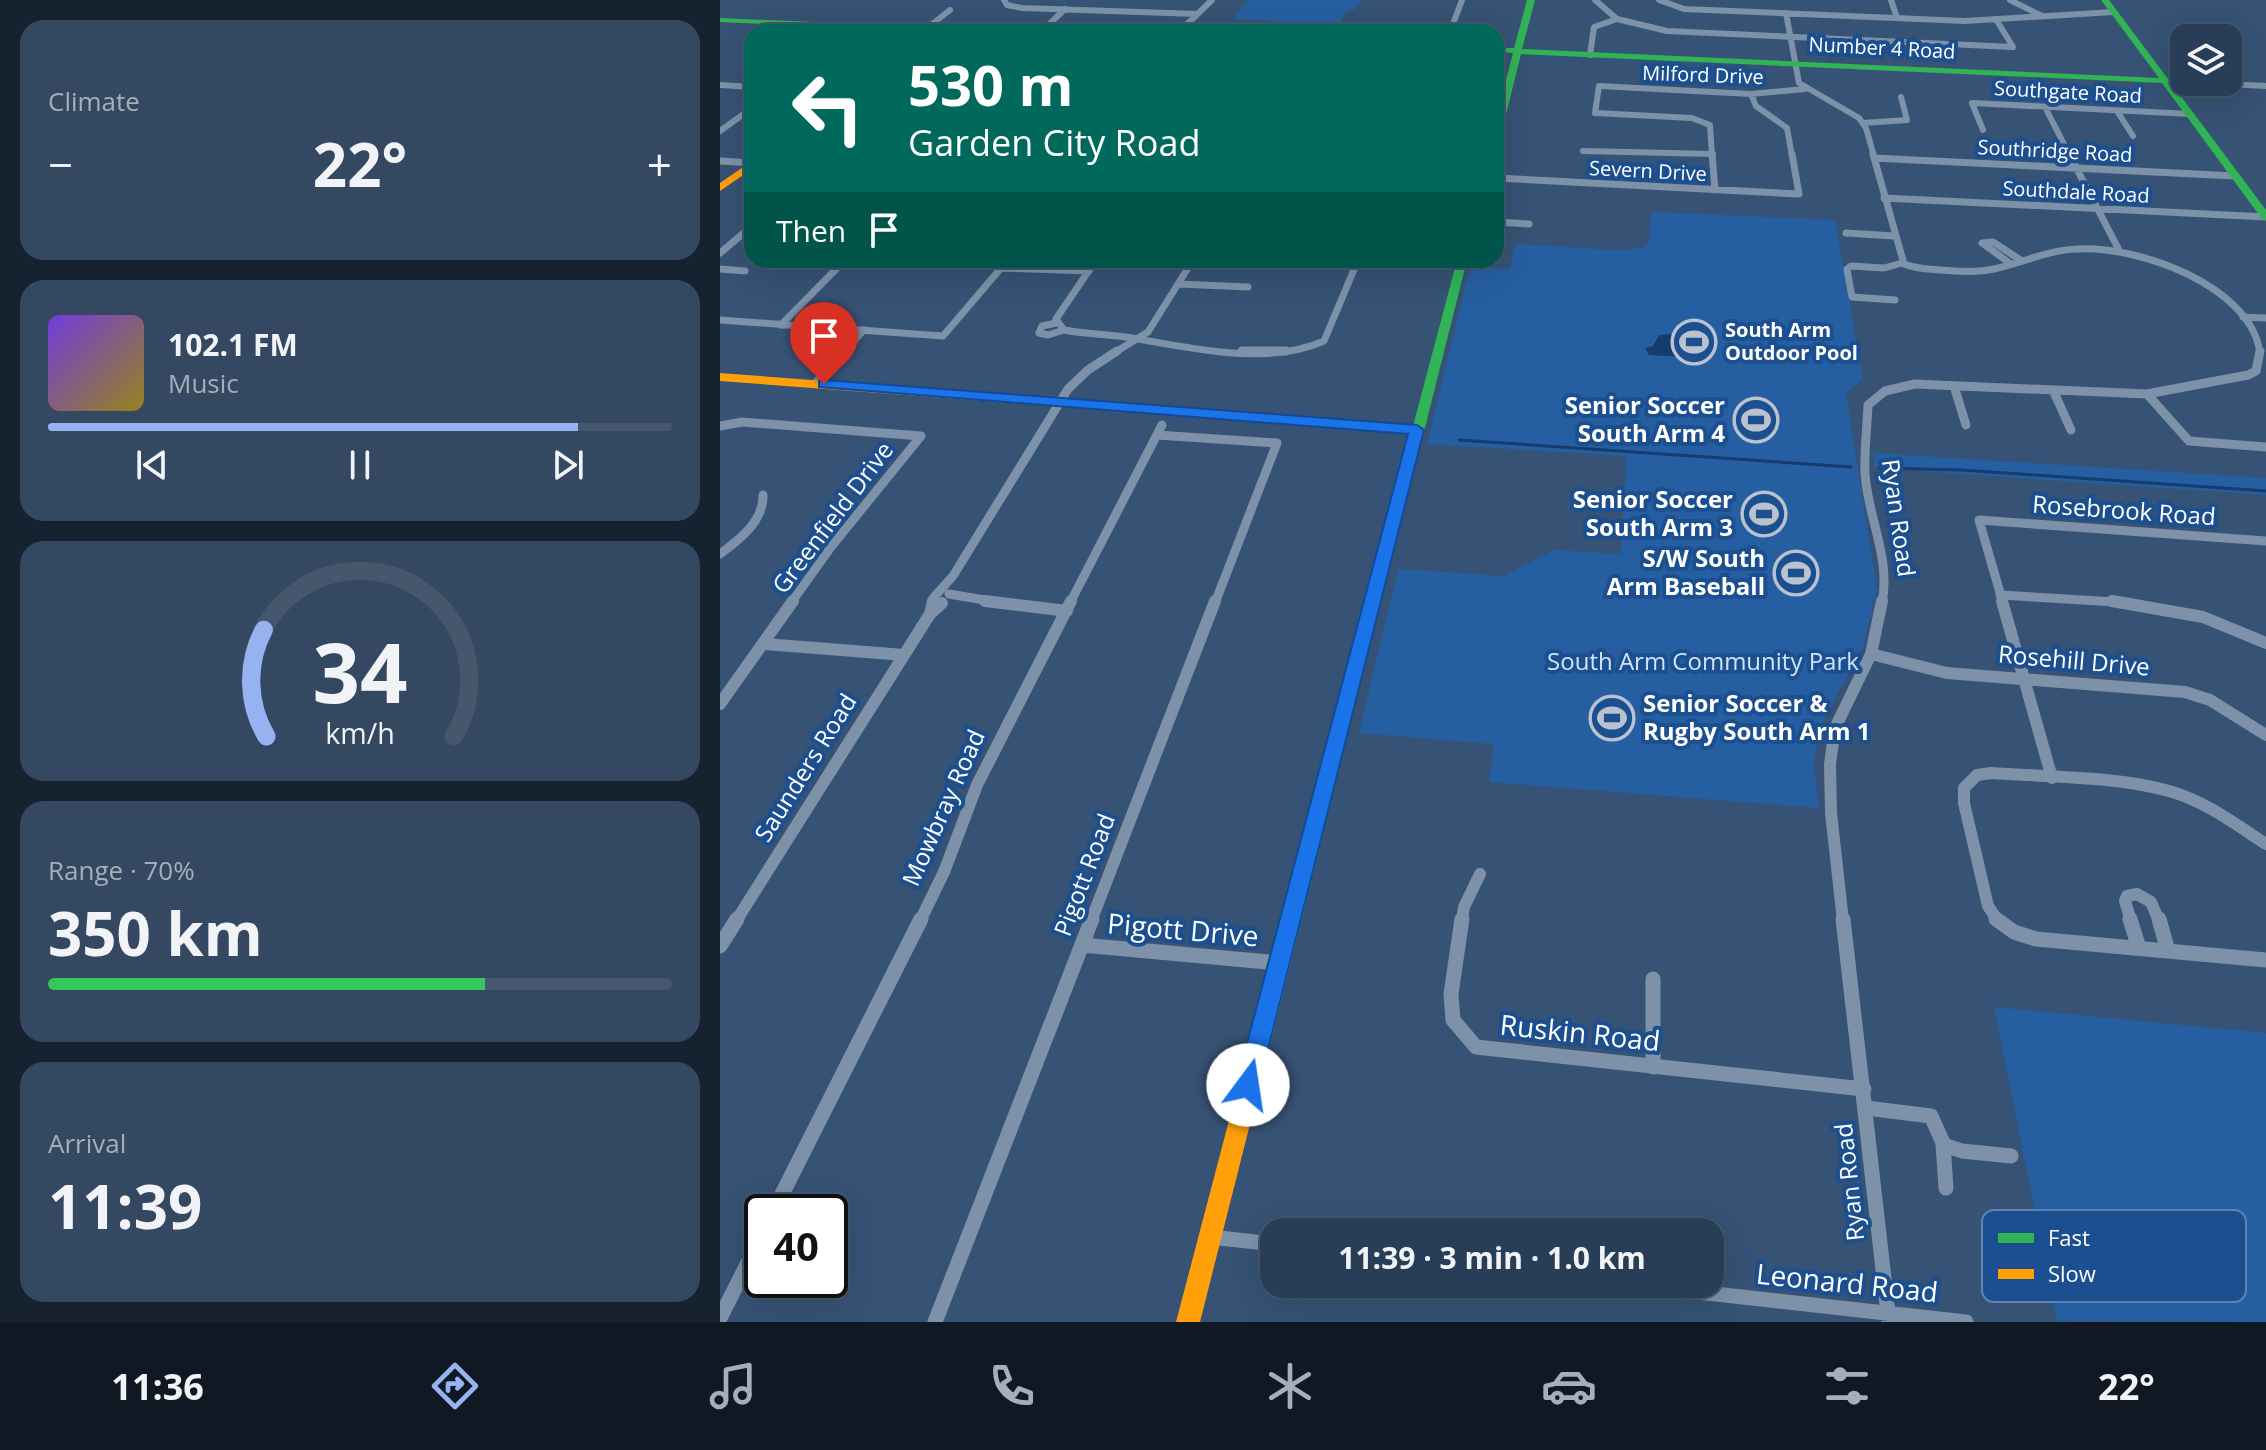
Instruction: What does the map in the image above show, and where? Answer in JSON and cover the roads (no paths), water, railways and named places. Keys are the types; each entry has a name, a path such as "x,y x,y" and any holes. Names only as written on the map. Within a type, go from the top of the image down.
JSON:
{"street":[{"path":"1136,12 1146,0"},
{"path":"1187,24 1212,0"},
{"path":"1453,24 1462,0"},
{"path":"1504,104 1531,0"},
{"path":"1595,0 1617,19 1667,31 2013,47 1997,21"},
{"path":"1659,0 1684,9 1997,21 2109,6 2266,217"},
{"path":"1891,0 1897,18"},
{"path":"2010,0 2042,16"},
{"path":"1005,2 1065,9 1197,14"},
{"path":"1049,24 1065,9"},
{"path":"932,24 950,10"},
{"path":"1786,13 1794,64 1798,80 1805,89 1863,123 1902,121 1910,125"},
{"path":"1590,55 1594,27 1617,19"},
{"path":"720,20 802,24"},
{"name":"Number 4 Road","path":"1504,50 2266,86"},
{"path":"721,86 744,87"},
{"name":"Milford Drive","path":"1713,154 1711,127 1703,120 1595,113 1599,86 1751,94 1805,89"},
{"name":"Severn Drive","path":"1504,178 1799,194 1787,128 1756,106 1751,94"},
{"path":"1901,97 1908,117 1902,121"},
{"name":"Southgate Road","path":"1983,130 1972,103 2190,114"},
{"path":"2045,107 2120,252"},
{"path":"2117,111 2133,136"},
{"path":"721,130 744,114"},
{"path":"1863,123 1902,263"},
{"path":"1583,151 1713,154 1715,190"},
{"name":"Southridge Road","path":"1874,158 2235,176"},
{"path":"720,161 744,162"},
{"path":"720,188 744,169"},
{"name":"Southdale Road","path":"1884,198 2266,217"},
{"path":"1504,222 1529,224"},
{"path":"720,253 744,233"},
{"path":"1846,233 1894,236"},
{"path":"2011,264 1982,243 1993,242 2022,261"},
{"path":"1895,300 1852,297 1847,269 1851,266 1884,268 1902,263 1917,269 1974,272 2062,250 2120,252 2205,284 2230,301 2260,347 2261,361 2256,371 2266,376"},
{"path":"781,325 837,268"},
{"path":"720,320 943,336 1001,268 1089,271"},
{"path":"1056,323 1060,312 1091,268"},
{"name":"Saunders Road","path":"720,946 942,598 1071,385 1088,370 1138,341 1151,327 1188,268"},
{"path":"1056,323 1042,326 1039,333 1048,335 1064,330 1138,341 1279,352 1313,348 1329,333 1355,268"},
{"path":"1188,1322 1460,268"},
{"path":"720,269 745,271"},
{"path":"1179,284 1248,287"},
{"path":"2243,317 2266,318"},
{"path":"1056,323 1064,330"},
{"path":"816,383 864,330"},
{"name":"Ryan Road","path":"1888,1318 1831,813 1830,764 1835,728 1871,654 1885,587 1883,558 1865,475 1866,410 1877,395 1893,387 1915,384 2147,394 2235,379 2256,371"},
{"path":"720,377 1417,430"},
{"path":"1954,386 1966,425"},
{"path":"2053,390 2071,430"},
{"path":"2147,394 2187,443 2266,447"},
{"name":"Greenfield Drive","path":"720,704 831,547 921,436 723,424"},
{"name":"Mowbray Road","path":"782,1194 944,872 977,785 1160,430 1277,443"},
{"name":"Pigott Road","path":"935,1322 1277,443"},
{"path":"720,554 760,512 765,502 763,495"},
{"name":"Rosebrook Road","path":"2000,595 1979,520 2266,541"},
{"path":"2052,778 2000,595 2165,606 2219,621 2266,643"},
{"path":"942,598 1067,611"},
{"path":"765,644 904,655"},
{"name":"Rosehill Drive","path":"1871,654 1936,671 2185,692 2210,700 2266,735"},
{"path":"2266,844 2212,808 2171,791 1991,773 1977,775 1964,788 1964,803 1988,906 2007,929 2030,938 2266,960"},
{"name":"Ruskin Road","path":"1480,874 1464,907 1451,994 1453,1020 1476,1047 1864,1089"},
{"path":"2139,948 2125,901 2132,893 2141,894 2152,902 2168,951"},
{"name":"Pigott Drive","path":"1082,945 1279,963"},
{"path":"1653,979 1653,1067"},
{"path":"1866,1108 1931,1116 1943,1145 1946,1188"},
{"path":"1943,1145 1954,1150 2011,1156"},
{"path":"1210,1237 1260,1242"},
{"path":"720,1318 744,1271"},
{"name":"Leonard Road","path":"1724,1297 1888,1318 1966,1322"}],"waterway":[{"path":"1459,440 1851,467"},
{"path":"1879,468 1962,470 2266,491"}],"place":[{"name":"South Arm Outdoor Pool","path":"1694,342"},
{"name":"Senior Soccer South Arm 4","path":"1756,420"},
{"name":"Senior Soccer South Arm 3","path":"1764,514"},
{"name":"S/W South Arm Baseball","path":"1796,573"},
{"name":"Senior Soccer & Rugby South Arm 1","path":"1612,718"}],"park label":[{"name":"South Arm Community Park","path":"1703,662"}]}
